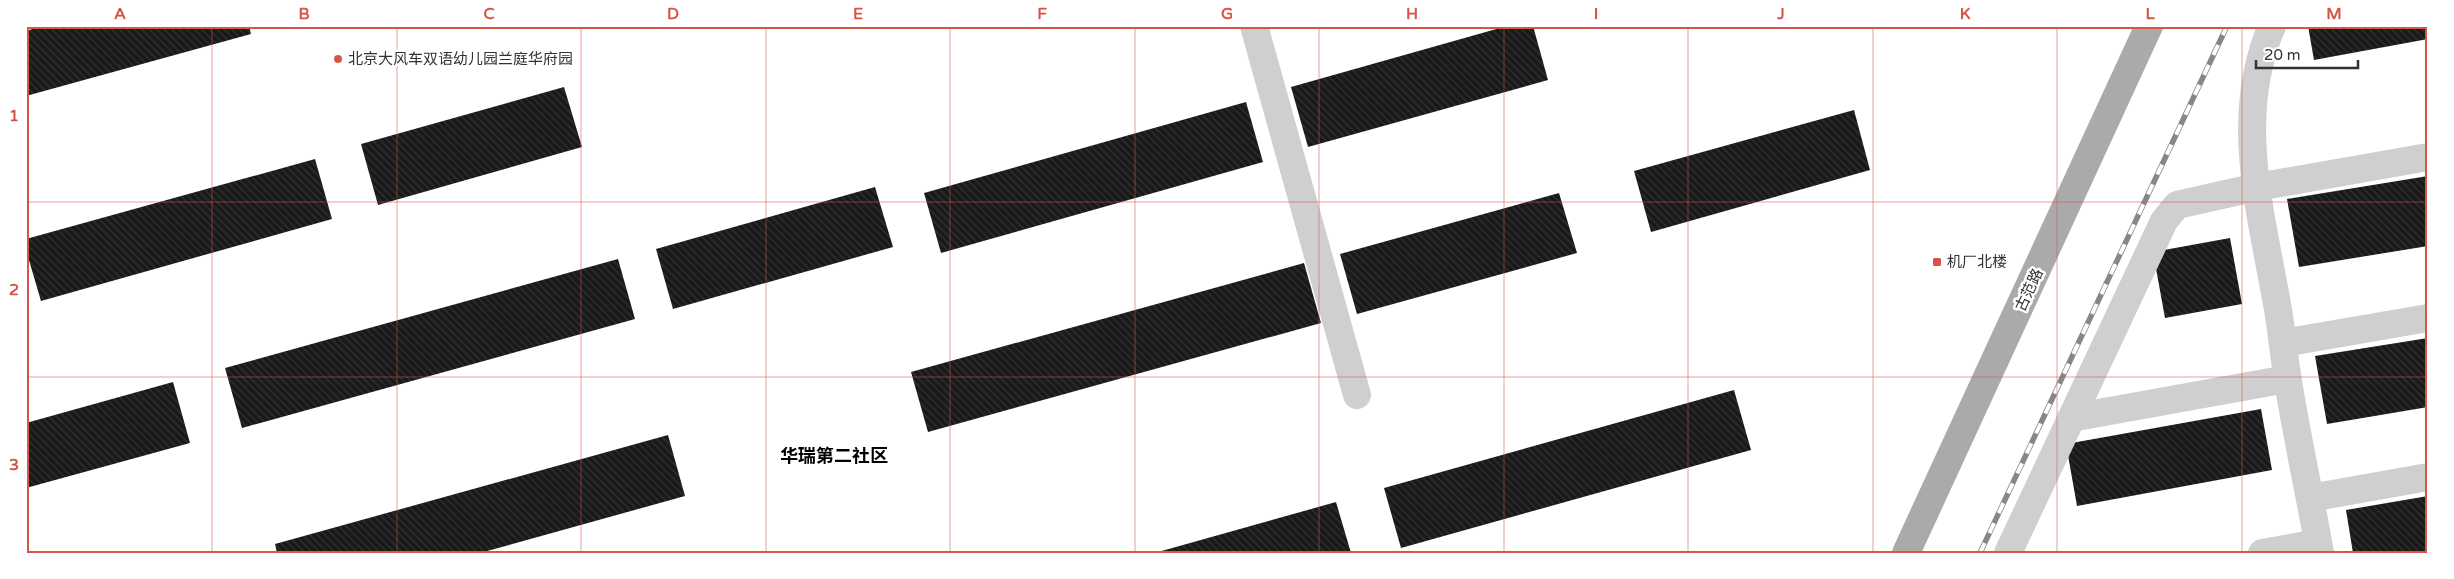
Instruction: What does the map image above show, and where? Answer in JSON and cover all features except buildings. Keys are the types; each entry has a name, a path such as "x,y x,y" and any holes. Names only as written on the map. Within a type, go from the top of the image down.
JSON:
{"main road":[{"name":"古范路","path":"1906,553 2149,26"}],"street":[{"path":"1254,26 1357,395"},
{"path":"2262,553 2319,548 2288,379 2284,343 2251,147 2253,96 2264,45 2272,26"},
{"path":"2008,553 2164,220 2177,204 2258,187 2428,157"},
{"path":"2284,343 2428,318"},
{"path":"2071,418 2288,379"},
{"path":"2310,498 2428,477"}],"railway":[{"path":"1980,553 2227,26"}],"place":[{"name":"北京大风车双语幼儿园兰庭华府园","path":"338,59"},
{"name":"机厂北楼","path":"1937,262"}],"district":[{"name":"华瑞第二社区","path":"834,456"}]}
